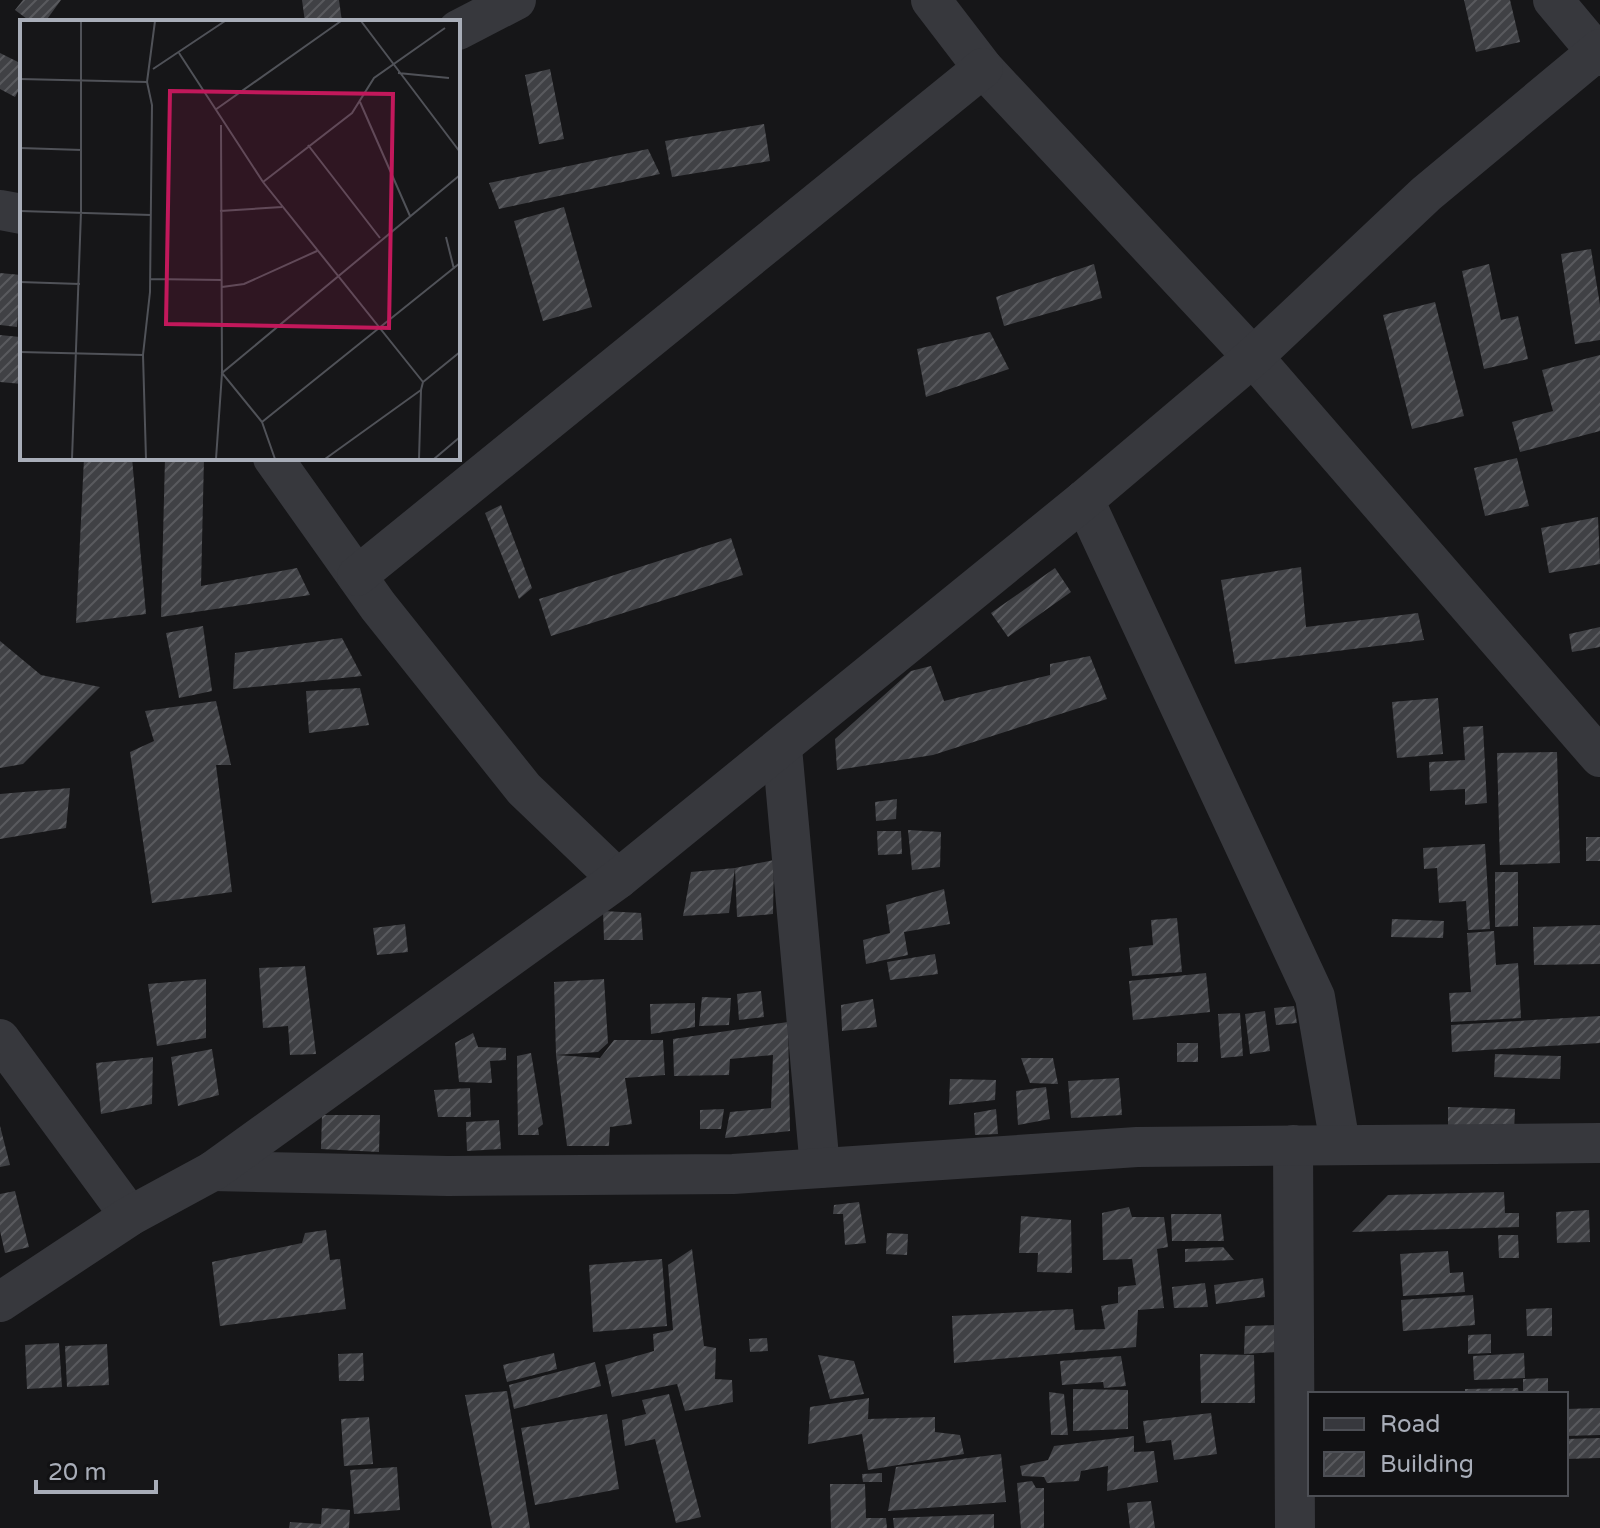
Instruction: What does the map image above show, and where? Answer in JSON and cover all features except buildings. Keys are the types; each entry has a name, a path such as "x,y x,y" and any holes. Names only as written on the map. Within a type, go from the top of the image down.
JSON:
{"street":[{"path":"460,29 516,0"},
{"path":"931,0 983,68 1253,357 1600,757"},
{"path":"0,1302 130,1216 213,1171 618,879 1084,500 1253,357 1426,194 1599,53 1553,0"},
{"path":"357,576 983,68"},
{"path":"0,210 20,214"},
{"path":"274,460 430,674 524,789 618,879"},
{"path":"1084,500 1315,997 1340,1144"},
{"path":"782,748 820,1168"},
{"path":"0,1039 130,1216"},
{"path":"213,1171 448,1176 733,1174 1137,1147 1600,1143"},
{"path":"1293,1145 1295,1528"}]}
